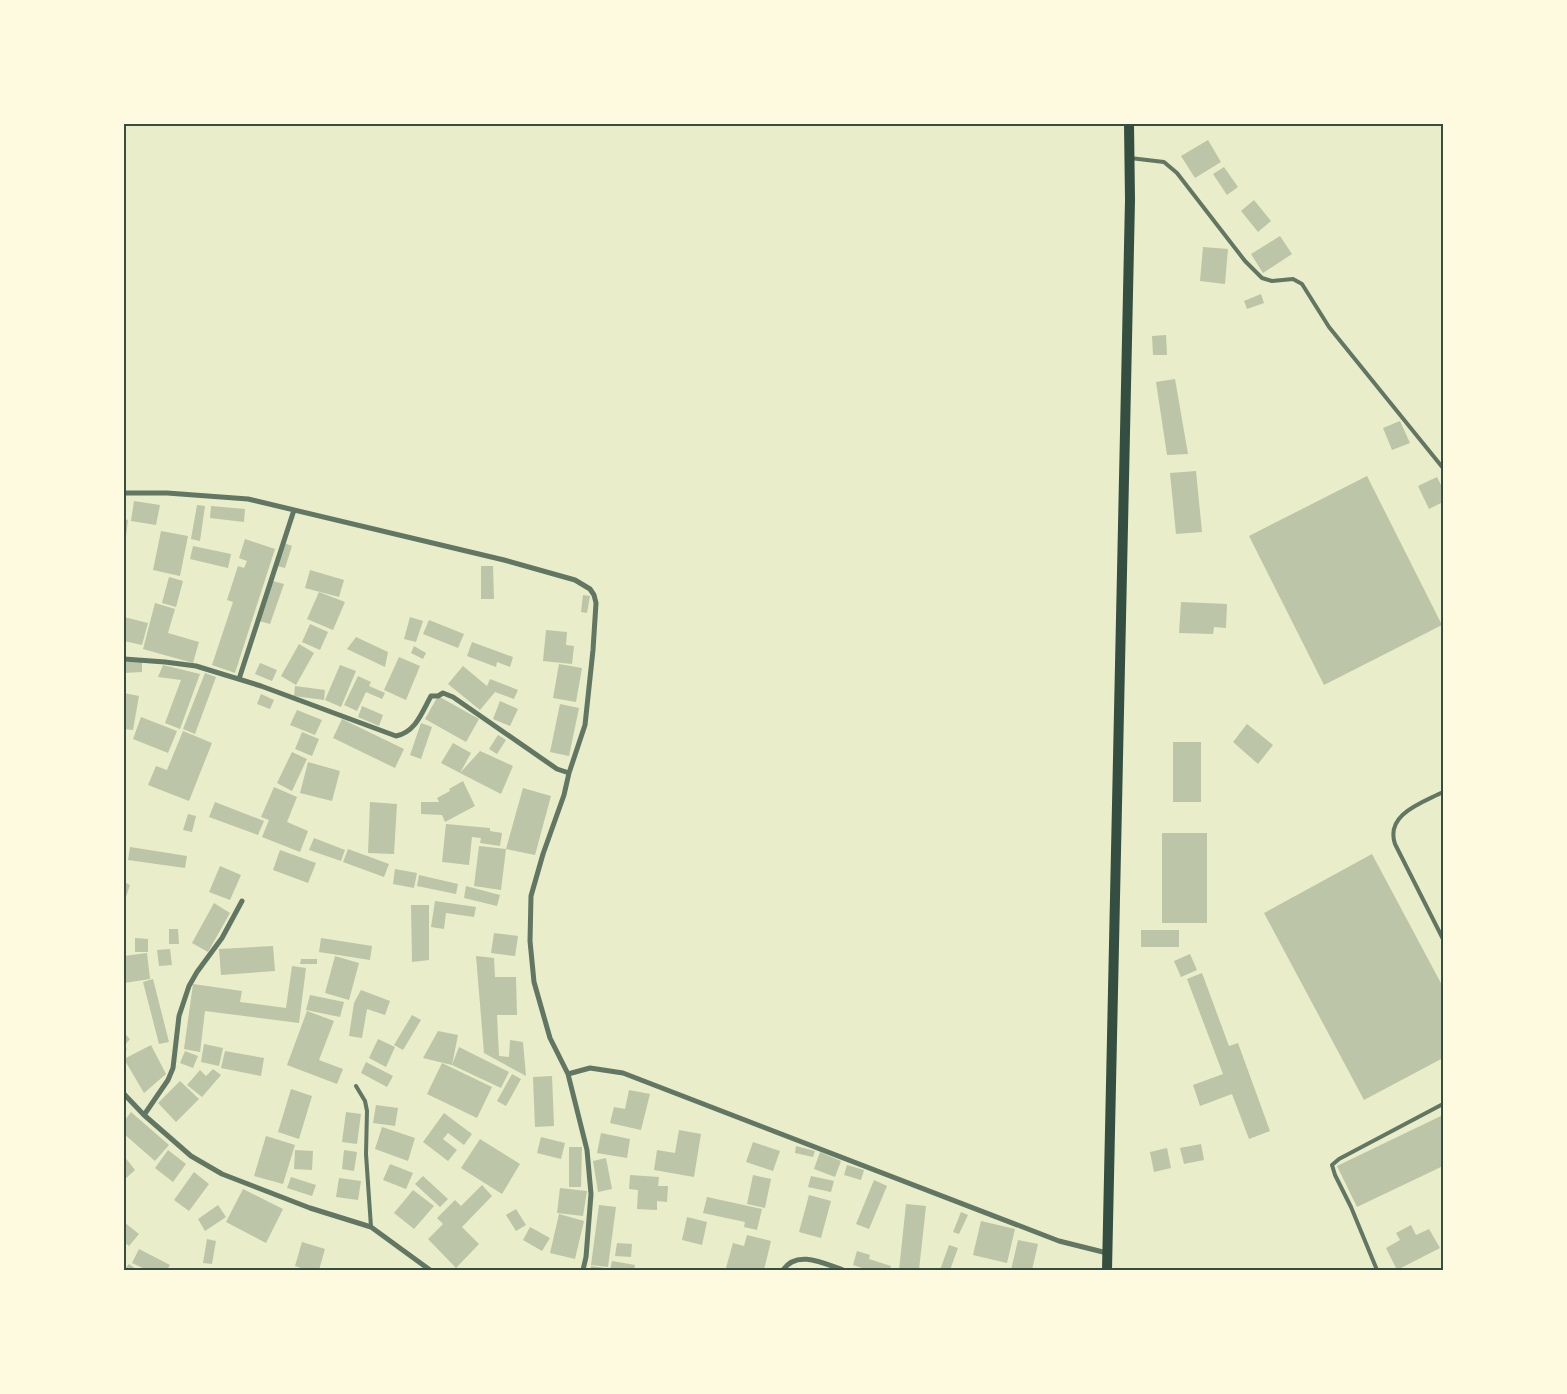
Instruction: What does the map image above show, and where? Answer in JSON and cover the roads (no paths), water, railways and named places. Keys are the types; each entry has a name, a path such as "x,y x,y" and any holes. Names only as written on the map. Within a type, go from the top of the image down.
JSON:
{"main road":[{"path":"1107,1270 1130,200 1129,158 1132,125"}],"street":[{"path":"124,493 167,493 248,499 504,560 575,580 590,589 594,595 596,603 585,725 531,896 530,941 534,982 550,1038 568,1074 587,1150 591,1194 586,1258 583,1270"},
{"path":"239,679 294,510"},
{"path":"124,659 196,666 261,686 396,736 404,734 415,726 431,696 438,696 443,692 557,769 569,773"},
{"path":"144,1115 168,1080 173,1068 179,1016 189,986 196,972 222,938 242,901"},
{"path":"568,1074 590,1068 623,1073 1059,1241 1107,1253"},
{"path":"124,1094 144,1115 191,1156 222,1174 310,1208 371,1227 430,1270"},
{"path":"783,1270 790,1263 801,1259 811,1259 843,1270"}],"lane":[{"path":"1129,158 1164,162 1177,173 1245,261 1262,278 1272,281 1293,279 1302,284 1329,327 1443,468"},
{"path":"1443,792 1405,812 1396,822 1392,835 1443,939"},
{"path":"356,1086 365,1101 367,1111 366,1154 371,1227"},
{"path":"1377,1270 1351,1206 1332,1166 1339,1159 1443,1104"}]}
